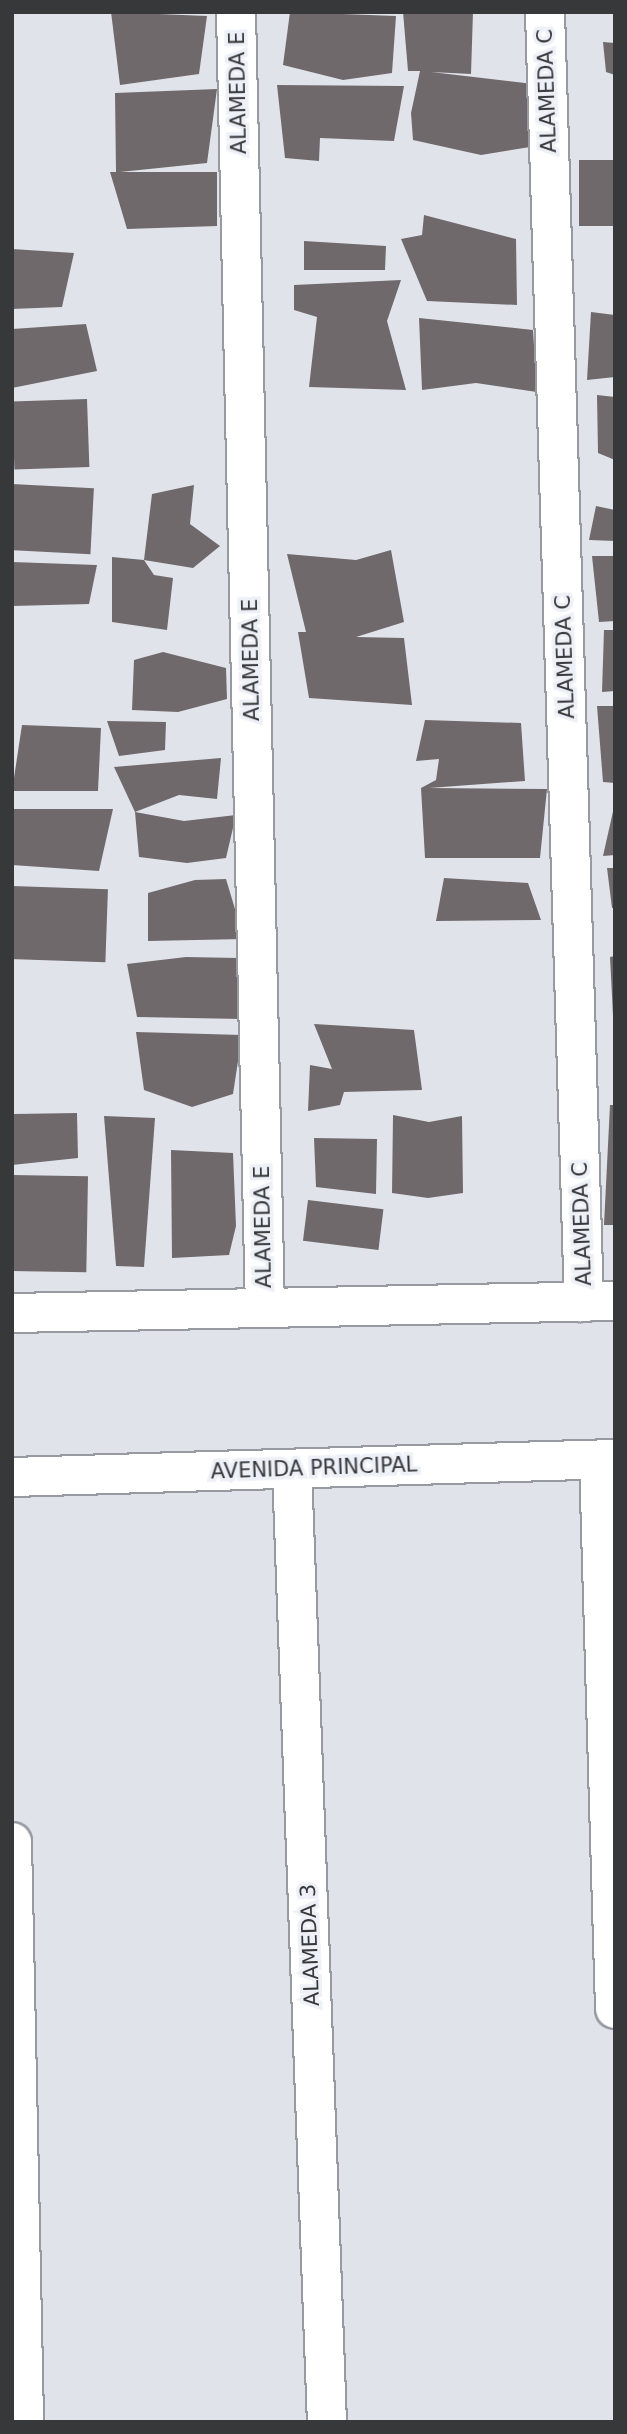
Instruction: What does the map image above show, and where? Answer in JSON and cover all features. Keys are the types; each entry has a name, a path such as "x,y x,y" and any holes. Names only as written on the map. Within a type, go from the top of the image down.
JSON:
{"street":[{"name":"ALAMEDA E","path":"236,12 265,1308"},
{"name":"ALAMEDA C","path":"545,12 599,1302"},
{"path":"12,1313 599,1302"},
{"path":"607,1460 615,2010"},
{"name":"AVENIDA PRINCIPAL","path":"12,1477 607,1460"},
{"name":"ALAMEDA 3","path":"292,1469 327,2422"},
{"path":"12,1842 24,2422"}],"building":[{"path":"111,12 207,16 199,74 120,85"},
{"path":"290,12 396,16 392,73 343,80 283,65"},
{"path":"403,12 473,12 471,74 431,72 533,84 530,147 481,155 413,140 411,113 420,71 408,71"},
{"path":"603,42 615,43 615,75 606,72"},
{"path":"277,85 404,86 394,141 320,138 319,161 285,158"},
{"path":"217,89 207,163 120,172 217,172 217,226 127,229 110,172 116,172 115,93"},
{"path":"579,160 615,160 615,226 579,226"},
{"path":"424,215 516,239 517,305 427,301 401,239 422,235"},
{"path":"304,241 386,246 385,270 304,270"},
{"path":"12,249 74,253 62,307 12,309"},
{"path":"401,280 387,321 406,390 309,387 317,317 294,310 294,285"},
{"path":"591,312 615,315 615,377 587,380"},
{"path":"419,318 533,330 537,392 476,383 422,390"},
{"path":"86,324 97,371 12,388 12,329"},
{"path":"597,395 615,397 615,460 598,453"},
{"path":"87,399 89,467 14,470 12,402"},
{"path":"12,484 94,488 90,554 12,550"},
{"path":"194,485 190,524 220,546 193,568 144,560 152,494"},
{"path":"596,506 615,510 615,541 589,540"},
{"path":"391,550 404,622 356,637 404,638 412,705 309,698 298,632 306,632 287,554 356,560"},
{"path":"592,556 615,556 615,621 599,622"},
{"path":"112,557 144,560 154,575 173,578 167,630 112,622"},
{"path":"12,562 97,565 89,604 12,606"},
{"path":"604,630 615,630 615,691 602,692"},
{"path":"163,652 226,668 227,699 178,712 132,710 134,660"},
{"path":"597,706 615,706 615,783 603,782"},
{"path":"425,720 521,723 525,781 429,788 547,789 540,858 425,858 421,788 436,780 439,759 416,761"},
{"path":"107,721 166,722 165,750 119,756"},
{"path":"22,725 101,728 98,791 12,791"},
{"path":"221,758 217,799 179,795 135,812 114,767"},
{"path":"614,807 615,855 603,856"},
{"path":"12,809 113,809 99,871 12,865"},
{"path":"135,812 184,821 236,815 226,858 187,863 139,857"},
{"path":"607,868 615,868 615,908 612,908"},
{"path":"444,878 528,883 541,920 436,921"},
{"path":"226,879 244,939 148,941 148,893 195,880"},
{"path":"12,886 108,889 105,962 12,959"},
{"path":"615,956 615,1016 613,1016 610,957"},
{"path":"186,957 238,958 241,1019 137,1017 127,964"},
{"path":"314,1024 414,1030 422,1090 344,1092 340,1105 308,1111 310,1065 332,1069"},
{"path":"136,1032 242,1035 233,1094 192,1107 144,1090"},
{"path":"610,1105 615,1105 615,1225 604,1225"},
{"path":"77,1113 78,1158 12,1165 14,1114"},
{"path":"393,1115 429,1122 462,1116 463,1193 428,1198 392,1193"},
{"path":"104,1116 155,1118 144,1267 116,1266"},
{"path":"314,1138 377,1139 376,1194 316,1187"},
{"path":"171,1150 233,1153 236,1226 229,1255 172,1258"},
{"path":"12,1175 88,1176 86,1272 12,1271"},
{"path":"308,1200 383,1209 378,1250 303,1241"}]}
